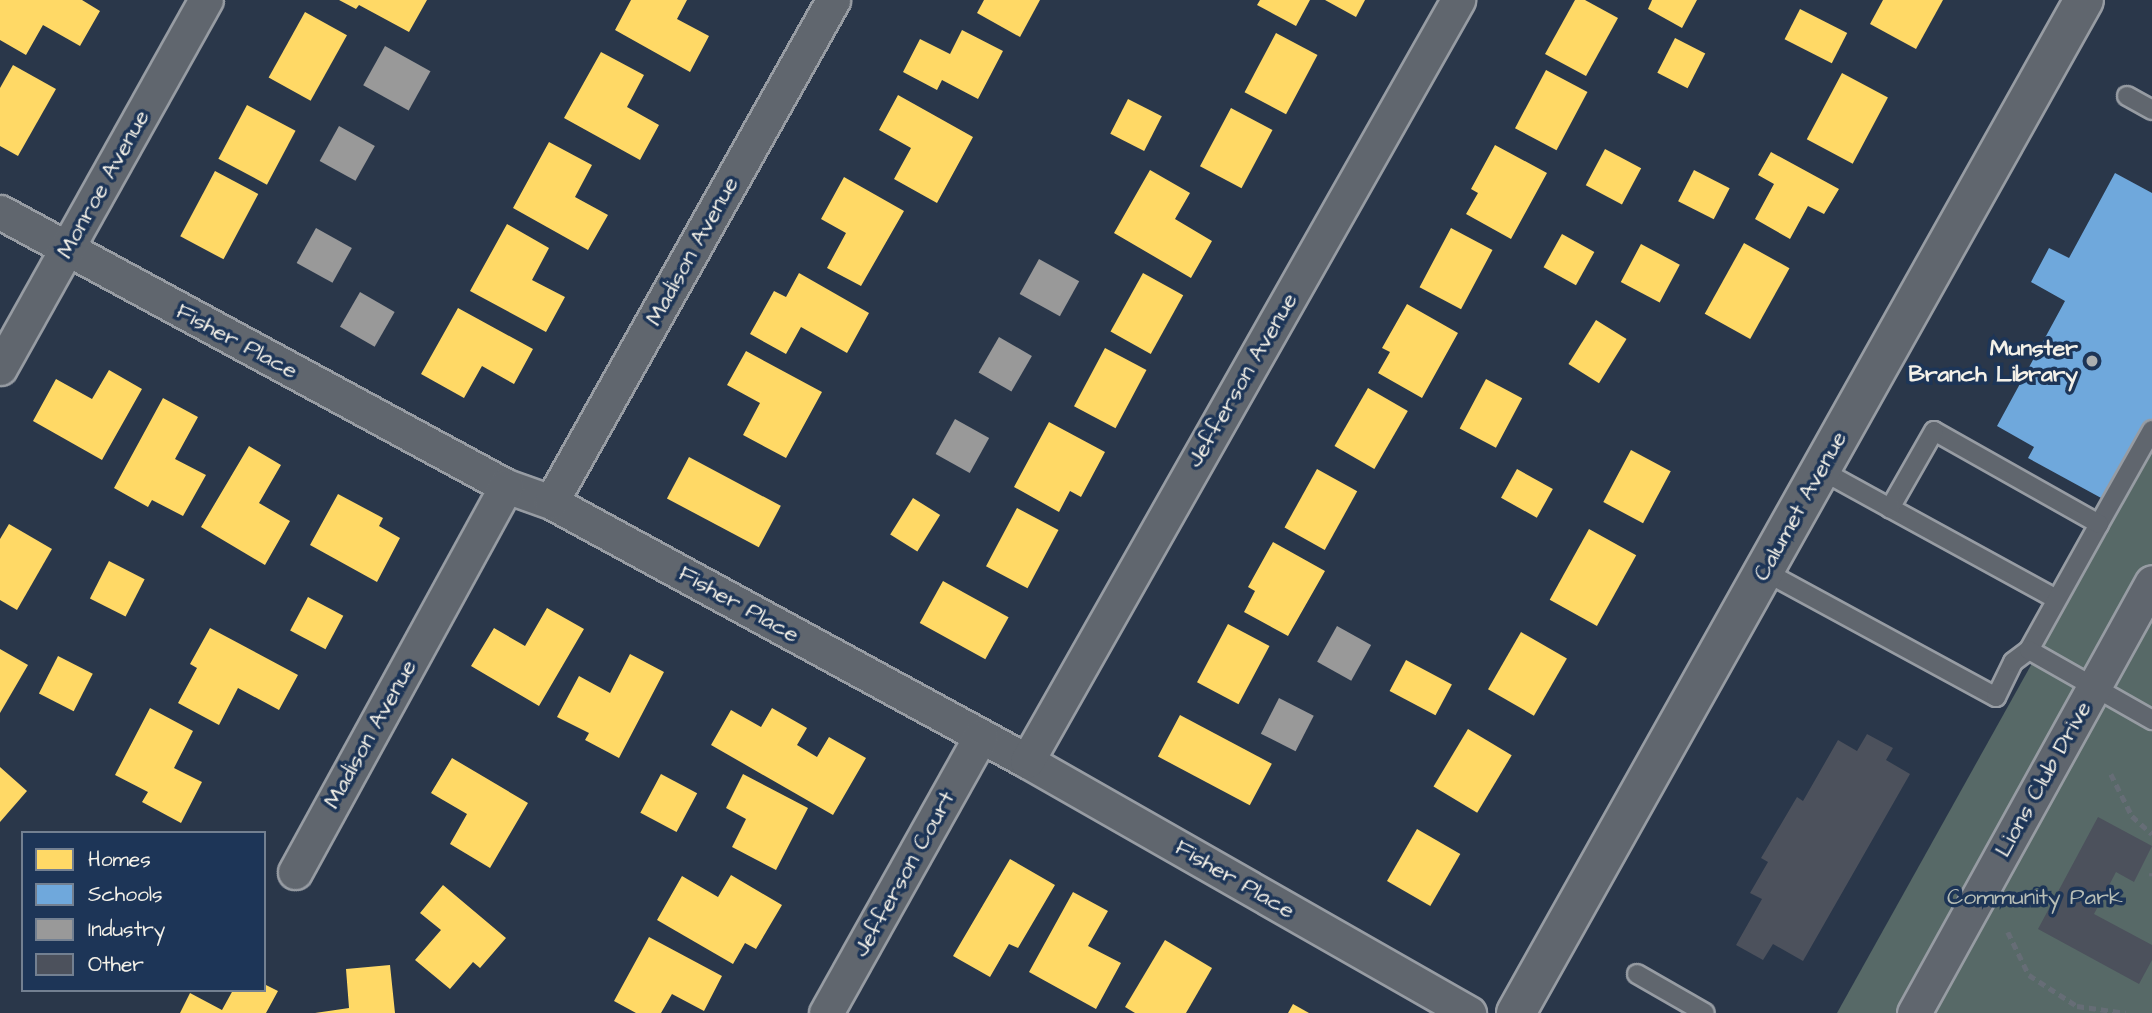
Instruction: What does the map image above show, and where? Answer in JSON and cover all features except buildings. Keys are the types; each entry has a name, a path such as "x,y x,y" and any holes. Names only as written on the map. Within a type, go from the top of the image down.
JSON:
{"main road":[{"name":"Calumet Avenue","path":"1517,1013 2084,0"}],"street":[{"name":"Monroe Avenue","path":"0,368 206,0"},
{"name":"Madison Avenue","path":"551,502 833,0"},
{"name":"Jefferson Avenue","path":"1027,761 1458,0"},
{"name":"Fisher Place","path":"0,212 506,486 551,502 1027,761 1469,1013"},
{"name":"Madison Avenue","path":"295,872 506,486"},
{"name":"Lions Club Drive","path":"1914,1013 2152,582"},
{"name":"Jefferson Court","path":"827,1013 981,736"}],"lane":[{"path":"2127,96 2152,110"},
{"path":"1764,571 1996,697 2013,662 2029,650 2152,430"},
{"path":"1890,508 1934,431 2099,524"},
{"path":"1821,470 2056,599"},
{"path":"2029,650 2152,720"},
{"path":"1637,974 1705,1013"}],"path":[{"path":"2111,774 2132,816 2152,834"},
{"path":"2008,933 2029,975 2077,1006 2126,1013"}],"green space":[{"name":"Community Park","path":"2152,448 2152,1013 1837,1013"}],"place":[{"name":"Munster Branch Library","path":"2092,361"}]}
